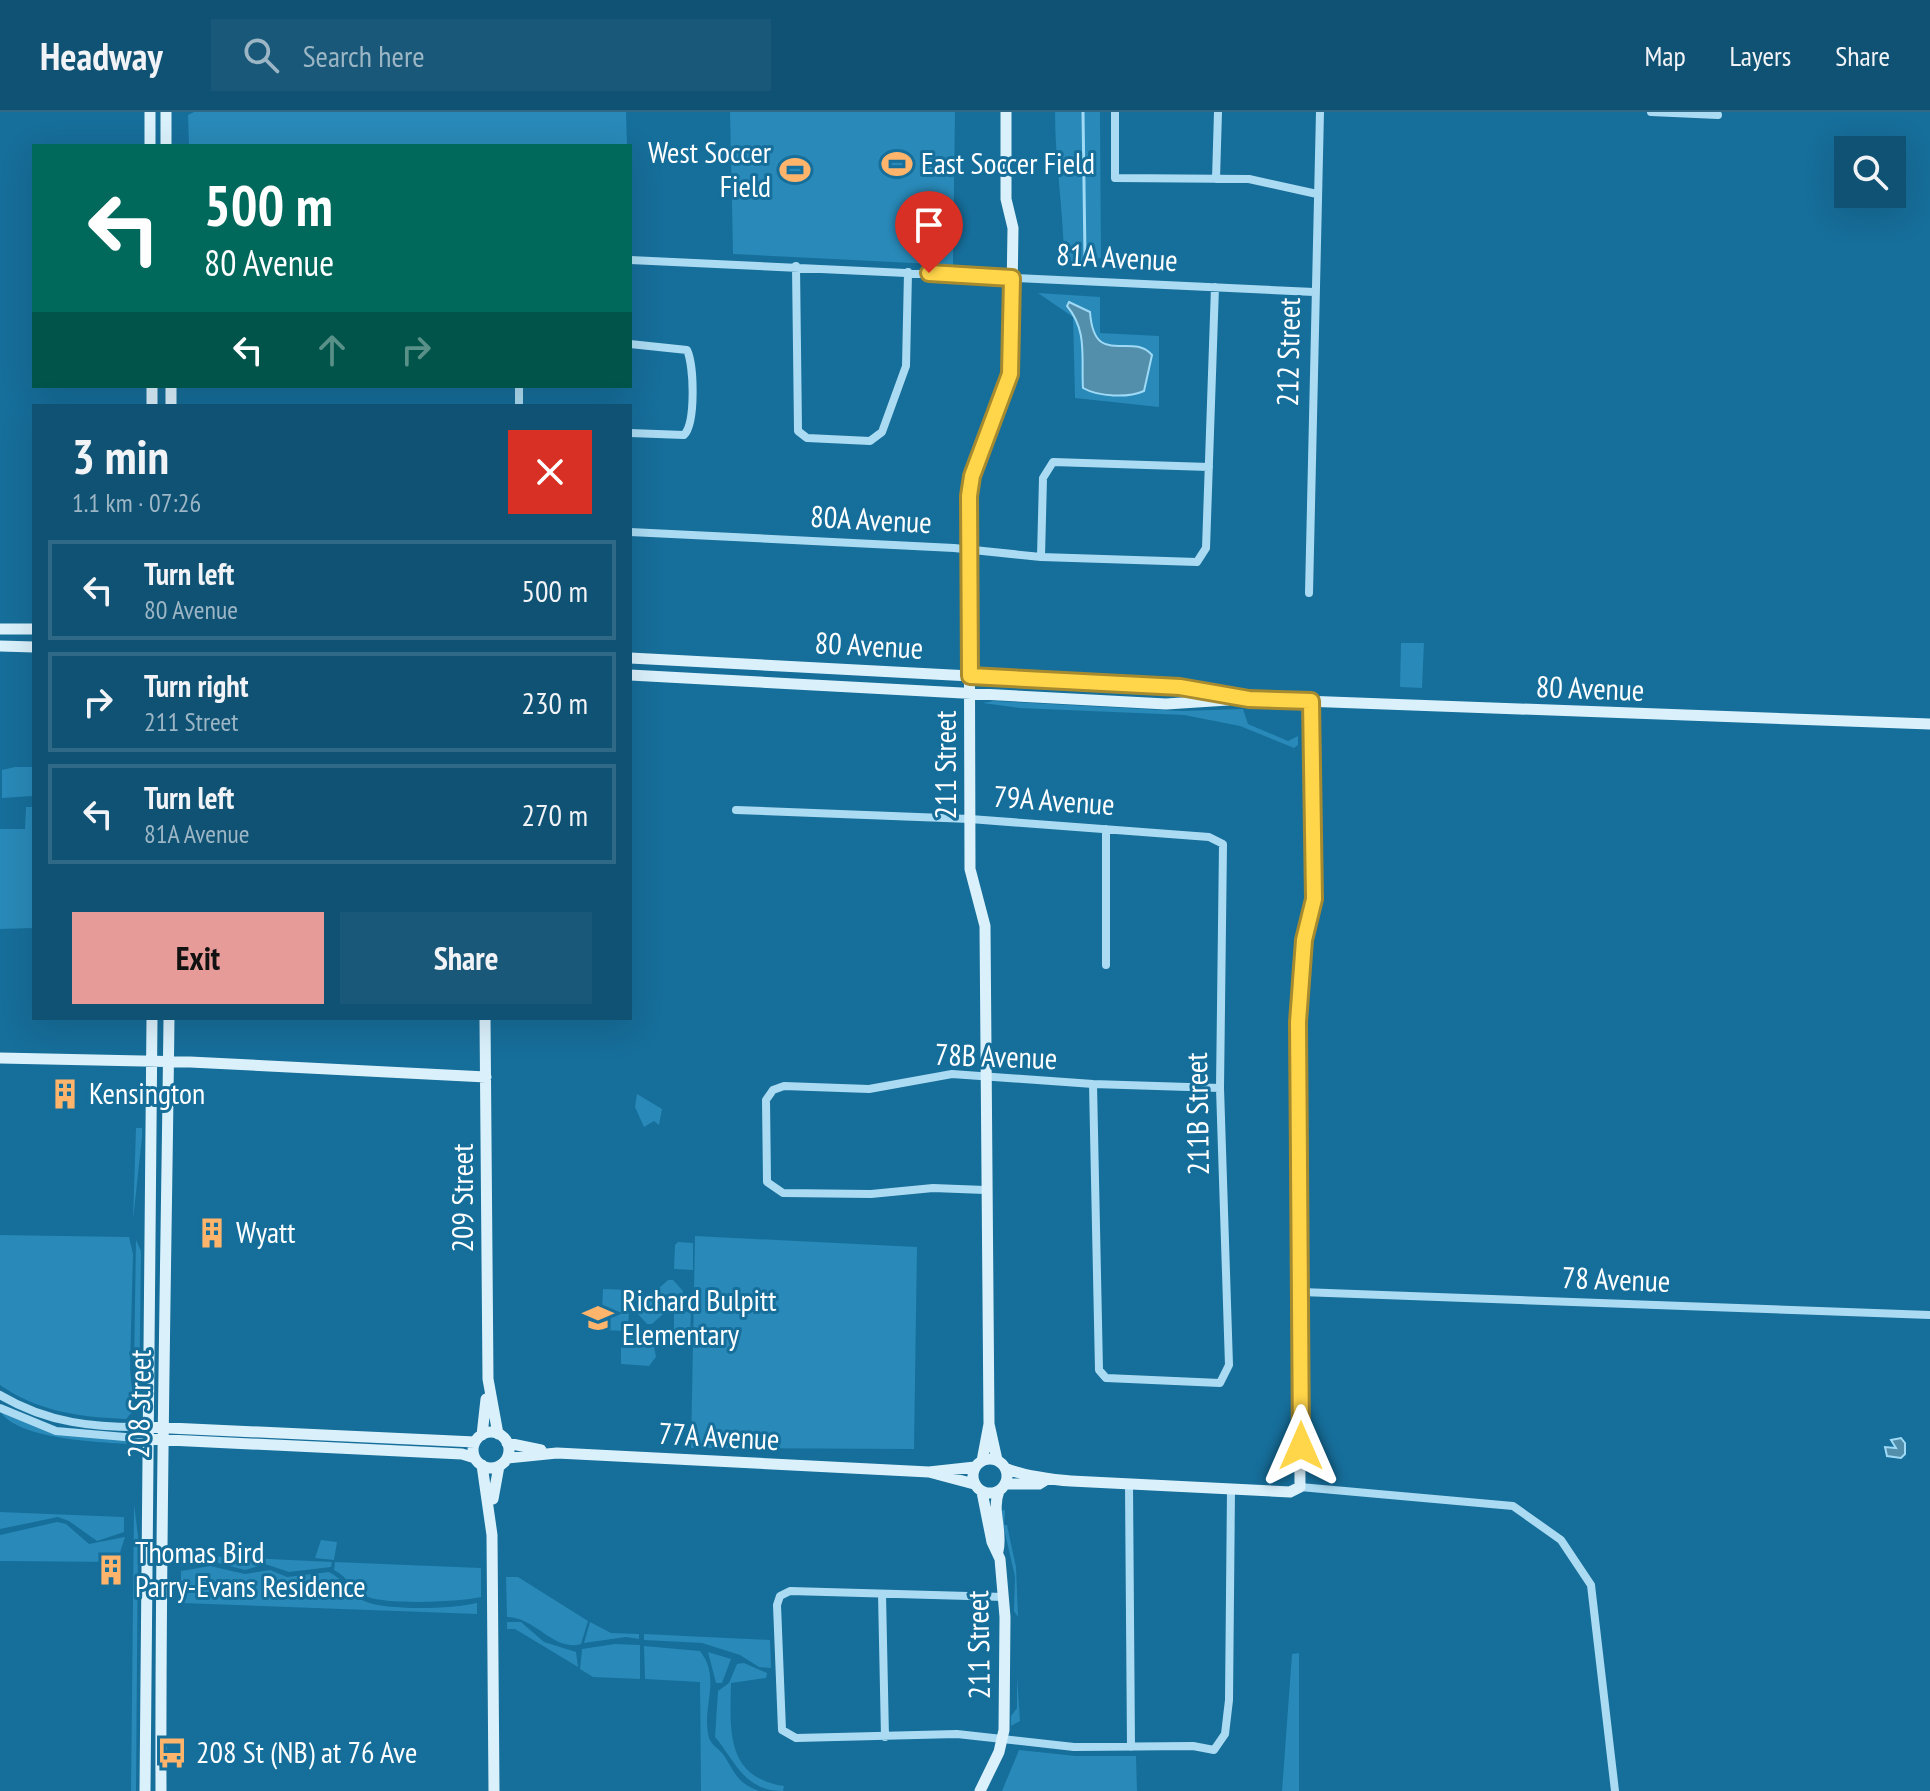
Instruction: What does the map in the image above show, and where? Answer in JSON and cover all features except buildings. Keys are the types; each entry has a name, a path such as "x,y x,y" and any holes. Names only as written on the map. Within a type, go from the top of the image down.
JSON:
{"street":[{"path":"150,112 150,144"},
{"path":"166,112 166,144"},
{"name":"211 Street","path":"1002,1739 1004,1597 998,1551 1001,1540 995,1508 1002,1488 1001,1464 989,1424 985,926 970,869 968,550 972,476 1010,374 1013,228 1006,199 1006,112"},
{"path":"1115,112 1115,178 1249,179 1317,194"},
{"path":"1216,179 1218,112"},
{"name":"212 Street","path":"1309,593 1320,112"},
{"path":"1651,112 1718,115"},
{"name":"81A Avenue","path":"632,260 1314,292"},
{"path":"796,266 801,435 870,441 878,438 906,366 908,272"},
{"path":"1041,557 1043,478 1048,465 1064,460 1209,467 1215,287"},
{"path":"632,344 687,350 692,415 688,432 680,435 632,433"},
{"name":"80A Avenue","path":"632,532 1191,564 1203,559 1209,467"},
{"path":"0,629 32,629"},
{"path":"0,646 32,647"},
{"name":"80 Avenue","path":"632,658 1180,687 1249,699"},
{"name":"80 Avenue","path":"632,675 1166,704 1249,699 1930,724"},
{"path":"1300,1487 1298,1022 1304,940 1314,899 1311,701"},
{"name":"79A Avenue","path":"736,810 970,819 1209,837 1223,844"},
{"path":"1106,829 1106,965"},
{"name":"211B Street","path":"1093,1084 1099,1370 1106,1378 1205,1385 1223,1382 1229,1365 1220,1088 1223,844"},
{"name":"208 Street","path":"145,1791 152,1020"},
{"name":"208 Street","path":"161,1791 160,1547 165,1435 169,1020"},
{"name":"209 Street","path":"478,1462 478,1439 488,1379 485,1020"},
{"path":"0,1058 168,1061 486,1077"},
{"name":"78B Avenue","path":"985,1190 933,1188 871,1194 783,1193 767,1182 766,1100 773,1090 784,1086 869,1089 933,1075 1220,1088"},
{"name":"78 Avenue","path":"1301,1292 1340,1291 1363,1296 1930,1315"},
{"name":"209 Street","path":"488,1379 502,1439 503,1462"},
{"path":"0,1395 54,1419 86,1425 165,1435 462,1454 478,1462 491,1520 494,1791"},
{"path":"0,1408 56,1431 148,1433"},
{"name":"211 Street","path":"989,1424 978,1464 978,1488 992,1542 998,1551"},
{"path":"165,1435 466,1445 478,1439 502,1439 557,1453"},
{"name":"77A Avenue","path":"478,1462 503,1462 557,1453 929,1472 978,1464 1001,1464"},
{"path":"491,1520 503,1462"},
{"path":"1001,1464 1047,1479 1290,1492 1300,1487 1513,1506 1561,1540 1591,1585 1615,1791"},
{"name":"77A Avenue","path":"929,1472 978,1488 1002,1488"},
{"path":"1002,1488 1039,1484 1047,1479"},
{"path":"1129,1484 1131,1747"},
{"path":"1004,1597 790,1591 780,1596 777,1605 780,1723 783,1732 796,1738 957,1734 1074,1747 1193,1746 1214,1750 1225,1734 1229,1700 1231,1489"},
{"path":"882,1594 885,1737"},
{"path":"980,1791 1002,1739"}],"shaded area":[{"path":"194,112 626,112 627,144 189,144 188,115"},
{"path":"730,112 955,112 953,265 733,254"},
{"path":"1055,112 1100,112 1101,258 1064,265 1056,151"},
{"path":"1038,293 1100,297 1100,333 1159,336 1159,407 1075,398 1073,317"},
{"path":"1069,302 1090,312 1098,339 1115,346 1134,346 1152,355 1144,391 1114,396 1083,388 1081,335 1067,306"},
{"path":"1401,643 1424,643 1422,688 1400,687"},
{"path":"993,701 1181,711 1243,709 1248,724 1288,741 1298,736 1298,745 1294,748 1240,726 1184,715 1019,708 983,703"},
{"path":"32,767 32,796 2,798 2,770"},
{"path":"26,807 32,807 32,928 0,929 0,829 25,829"},
{"path":"637,1094 662,1109 659,1125 654,1121 644,1127 635,1107"},
{"path":"136,1128 142,1128 142,1137 133,1220"},
{"path":"0,1235 129,1237 133,1254 130,1369 134,1410 126,1419 92,1417 45,1407 0,1385"},
{"path":"695,1236 917,1247 914,1449 691,1448"},
{"path":"136,1240 141,1251 139,1413 134,1364"},
{"path":"678,1242 693,1243 693,1270 674,1269 675,1245"},
{"path":"668,1280 673,1280 683,1291 682,1297 652,1324 647,1324 637,1313 637,1308"},
{"path":"603,1289 630,1290 628,1331 601,1330"},
{"path":"674,1311 691,1312 690,1338 674,1338"},
{"path":"629,1339 653,1341 656,1357 649,1366 621,1364 621,1348"},
{"path":"0,1411 51,1433 125,1440 127,1444 39,1433 23,1428"},
{"path":"1901,1438 1905,1443 1905,1454 1901,1458 1887,1456 1885,1447 1896,1448 1891,1440"},
{"path":"134,1504 138,1536 136,1791 131,1791"},
{"path":"1005,1510 1004,1525 1007,1525 1016,1567 1018,1617 1014,1611 1015,1577 1000,1511"},
{"path":"0,1512 124,1517 124,1532 97,1541 58,1517 0,1529"},
{"path":"57,1522 66,1524 89,1544 125,1537 117,1562 0,1561 0,1535"},
{"path":"321,1540 337,1542 334,1560 315,1558"},
{"path":"182,1555 332,1562 331,1567 289,1572 265,1564 245,1570 211,1561 181,1566"},
{"path":"335,1562 481,1568 481,1597 424,1602 378,1600 363,1595 334,1570"},
{"path":"210,1566 245,1574 270,1570 287,1577 329,1572 359,1598 374,1604 419,1608 477,1603 477,1614 181,1603 181,1571"},
{"path":"506,1577 518,1577 588,1621 581,1644 562,1643 527,1622 507,1617"},
{"path":"507,1622 521,1622 544,1642 576,1652 578,1667 515,1629 507,1629"},
{"path":"590,1622 611,1633 639,1634 639,1639 626,1637 584,1643"},
{"path":"644,1634 770,1640 771,1668 759,1667 740,1655 702,1643 644,1640"},
{"path":"615,1644 640,1645 640,1679 593,1677 580,1669 582,1649"},
{"path":"644,1646 700,1651 710,1672 709,1738 738,1778 759,1791 701,1791 700,1682 645,1679"},
{"path":"708,1652 731,1659 722,1683 716,1683"},
{"path":"1299,1653 1299,1791 1282,1791 1292,1654"},
{"path":"744,1663 767,1673 766,1678 731,1683 735,1750 751,1773 784,1786 783,1791 770,1790 750,1781 715,1737 718,1691 729,1683 737,1664"},
{"path":"1017,1676 1020,1721 1011,1726 1011,1716 1017,1708"},
{"path":"1019,1750 1076,1756 1136,1756 1137,1791 1002,1791"}],"waterway":[{"path":"1083,112 1085,257"}],"place":[{"name":"East Soccer Field","path":"897,164"},
{"name":"West Soccer Field","path":"795,170"},
{"name":"Kensington","path":"65,1094"},
{"name":"Wyatt","path":"212,1233"},
{"name":"Richard Bulpitt Elementary","path":"598,1318"},
{"name":"Thomas Bird Parry-Evans Residence","path":"111,1570"},
{"name":"208 St (NB) at 76 Ave","path":"172,1753"}],"route":[{"path":"929,273 1012,278 1010,374 972,476 969,496 970,676 1180,687 1249,699 1311,701 1314,899 1304,940 1298,1022 1301,1446"}]}
